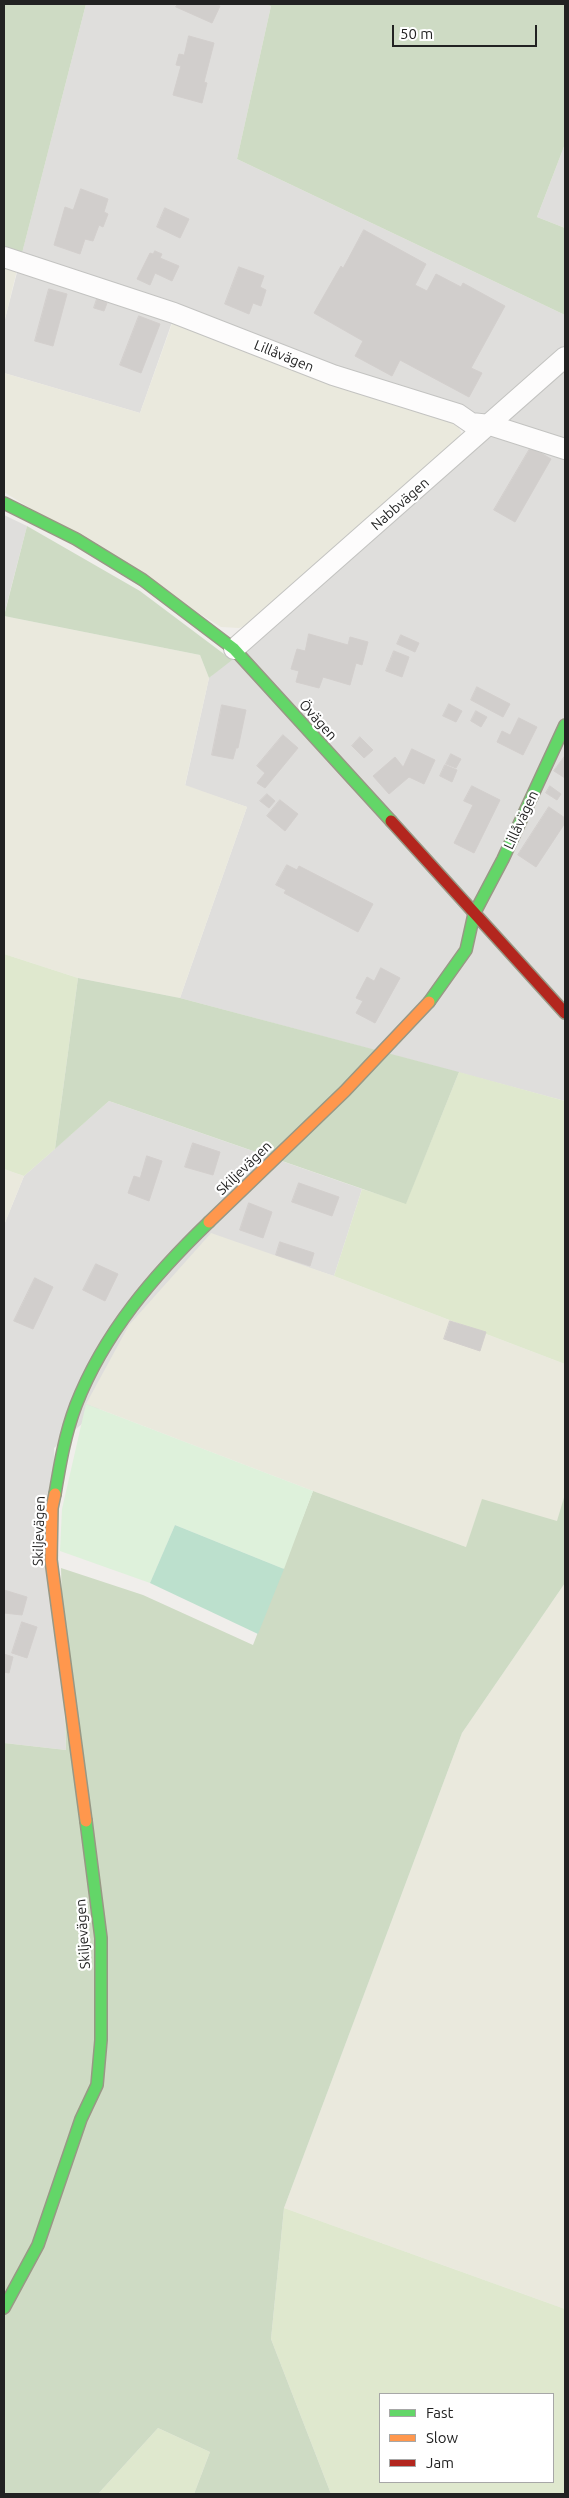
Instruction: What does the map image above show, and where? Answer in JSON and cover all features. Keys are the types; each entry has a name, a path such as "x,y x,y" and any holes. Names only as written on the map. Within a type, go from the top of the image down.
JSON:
{"street":[{"name":"Lillåvägen","path":"4,257 174,312 333,375 458,414 471,423 490,425 565,450"},
{"name":"Nabbvägen","path":"234,648 490,425 565,357"},
{"name":"Övägen","path":"4,503 76,539 144,580 234,648 565,1013"},
{"name":"Lillåvägen","path":"474,914 504,859 565,725"},
{"name":"Skiljevägen","path":"4,2308 38,2245 81,2119 97,2085 101,2040 101,1938 50,1560 52,1508 63,1449 76,1406 89,1376 116,1328 148,1285 425,1008 466,950 474,914"}],"shaded area":[{"path":"86,4 263,4 271,6 237,159 565,315 565,1101 180,998 247,807 185,786 209,678 467,452 493,436 335,370 177,308 140,413 4,373 4,323"},
{"path":"565,144 565,228 537,217"},
{"path":"4,263 18,266 4,323"},
{"path":"174,318 457,424 461,432 459,442 249,624 239,628 221,627 4,492 4,373 140,413"},
{"path":"4,515 27,526 4,615"},
{"path":"4,616 200,655 209,678 185,785 247,807 180,998 78,978 4,954"},
{"path":"109,1101 362,1189 334,1276 275,1257 54,1448 66,1750 4,1743 4,1225 24,1176"},
{"path":"4,1169 24,1176 4,1225"},
{"path":"211,1233 334,1276 565,1364 565,1494 558,1522 466,1547 86,1404 129,1325"},
{"path":"565,1583 565,2309 284,2208 462,1733"}],"green space":[{"path":"4,4 86,4 20,261 4,257"},
{"path":"263,4 565,4 565,144 537,217 565,228 565,315 237,159 271,6"},
{"path":"27,526 140,591 232,660 209,678 200,655 4,616"},
{"path":"4,954 78,978 55,1149 24,1176 4,1169"},
{"path":"78,978 180,998 459,1072 406,1204 109,1101 55,1149"},
{"path":"459,1072 565,1101 565,1364 334,1276 362,1189 406,1203"},
{"path":"86,1404 313,1491 284,1569 175,1525 150,1583 60,1551 62,1509"},
{"path":"313,1491 466,1547 482,1499 557,1521 565,1494 565,1583 462,1733 284,2208 271,2339 331,2494 194,2494 210,2452 158,2428 98,2494 4,2494 4,1743 66,1750 61,1568 143,1595 253,1645"},
{"path":"175,1525 284,1569 258,1634 150,1583"},
{"path":"284,2208 565,2309 565,2494 331,2494 271,2339"},
{"path":"158,2428 210,2452 194,2494 98,2494"}],"building":[{"path":"178,4 215,4 220,6 212,23 176,7"},
{"path":"189,36 214,43 204,82 207,83 202,103 173,95 181,66 176,65 179,54 184,55"},
{"path":"81,189 108,199 104,212 108,214 103,227 99,225 93,241 85,239 80,254 54,245 65,207 73,210"},
{"path":"165,208 189,219 180,238 157,227"},
{"path":"364,230 426,264 415,285 427,291 436,274 461,287 463,283 505,306 471,368 482,373 469,397 400,360 392,376 355,356 363,341 314,313 341,266 343,268"},
{"path":"155,251 162,254 160,258 179,266 172,281 155,273 150,285 137,279 150,253 153,254"},
{"path":"239,267 264,276 260,287 266,290 261,306 253,303 249,314 225,304"},
{"path":"49,289 67,294 53,346 35,341"},
{"path":"97,299 107,303 104,311 94,308"},
{"path":"139,316 160,324 141,373 120,365"},
{"path":"531,447 551,459 515,522 494,510"},
{"path":"309,634 348,645 350,637 368,642 362,665 356,663 350,685 323,677 319,688 296,682 299,671 291,669 297,649 305,651"},
{"path":"401,635 419,643 415,652 397,644"},
{"path":"394,651 409,657 402,677 386,671"},
{"path":"477,687 510,704 503,717 471,700"},
{"path":"449,704 462,711 456,722 443,716"},
{"path":"222,705 246,710 238,748 236,748 233,759 212,755"},
{"path":"476,711 487,717 481,727 471,721"},
{"path":"519,718 537,727 523,755 497,742 502,731 510,735"},
{"path":"283,735 298,748 265,788 257,783 265,773 257,766"},
{"path":"360,737 373,750 364,758 352,746"},
{"path":"412,749 435,760 424,784 409,777 389,794 373,776 395,757 403,767"},
{"path":"451,754 461,759 456,768 446,764"},
{"path":"565,756 565,778 554,771"},
{"path":"445,765 457,770 452,782 440,776"},
{"path":"472,786 500,800 474,853 454,843 473,805 464,801"},
{"path":"550,786 561,794 557,800 546,793"},
{"path":"267,794 275,801 269,808 260,801"},
{"path":"280,800 298,814 285,831 267,816"},
{"path":"549,807 565,818 565,823 536,867 518,855"},
{"path":"287,865 297,870 299,866 373,904 358,932 284,893 286,890 276,885"},
{"path":"381,968 400,978 375,1023 356,1013 363,1001 356,998 367,977 374,981"},
{"path":"193,1143 220,1152 213,1175 185,1167"},
{"path":"147,1156 162,1161 149,1201 128,1193 134,1176 140,1178"},
{"path":"299,1183 339,1197 332,1216 292,1202"},
{"path":"249,1203 272,1212 263,1238 240,1230"},
{"path":"280,1242 314,1253 310,1266 276,1255"},
{"path":"96,1264 118,1274 105,1301 83,1290"},
{"path":"35,1278 53,1287 33,1329 14,1321"},
{"path":"450,1321 486,1332 480,1351 444,1339"},
{"path":"4,1590 27,1597 22,1615 4,1613"},
{"path":"22,1622 37,1627 27,1658 12,1653"},
{"path":"4,1654 13,1657 9,1673 4,1672"}],"traffic: fast":[{"path":"4,503 76,539 143,580 234,649 391,821"},
{"path":"429,1002 466,950 474,914 503,859 565,725"},
{"path":"55,1494 63,1449 72,1416 87,1379 101,1353 132,1306 150,1284 209,1222"},
{"path":"4,2308 38,2245 81,2119 97,2085 101,2040 101,1938 86,1821"}],"traffic: slow":[{"path":"209,1222 345,1091 429,1002"},
{"path":"55,1494 52,1508 51,1560 86,1821"}],"traffic: jam":[{"path":"391,821 565,1013"}]}
